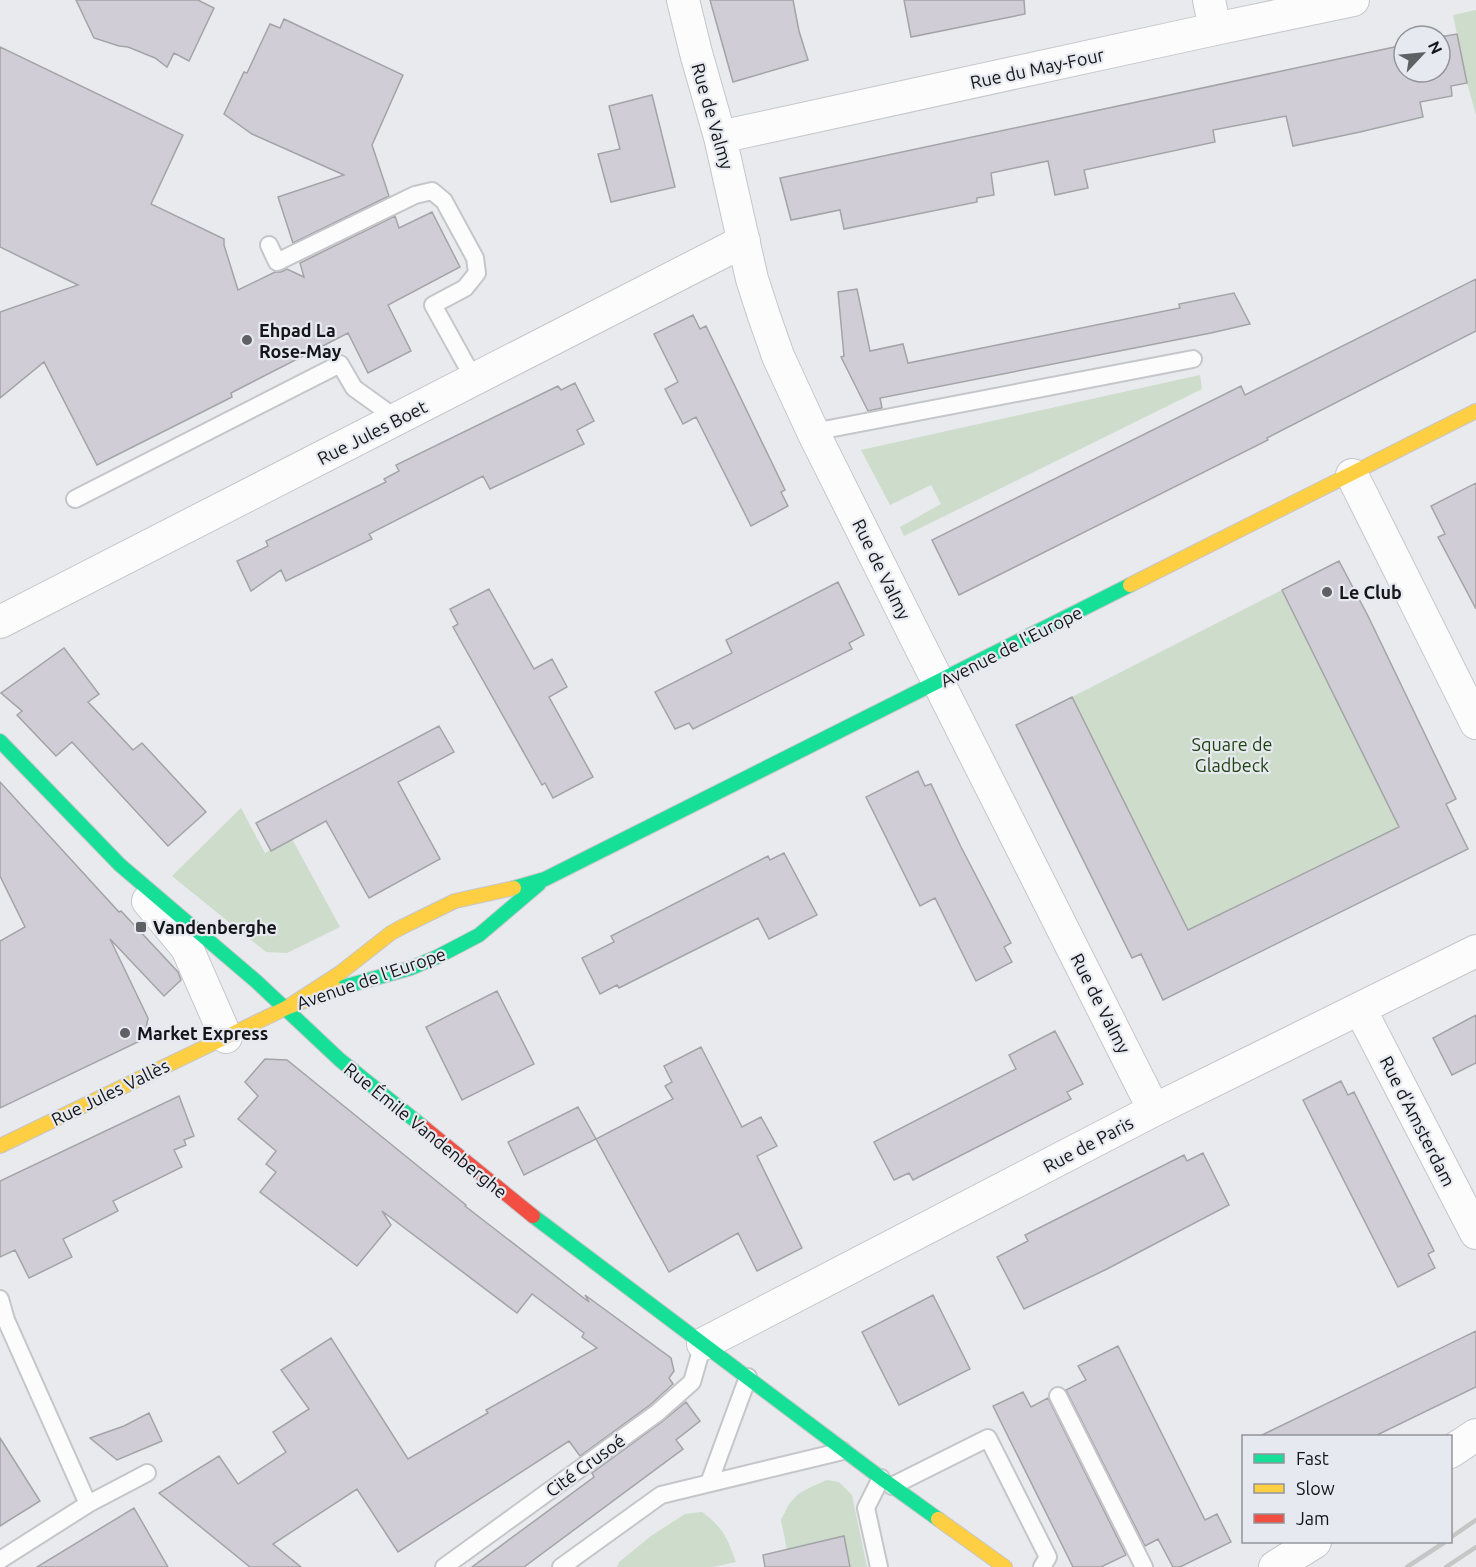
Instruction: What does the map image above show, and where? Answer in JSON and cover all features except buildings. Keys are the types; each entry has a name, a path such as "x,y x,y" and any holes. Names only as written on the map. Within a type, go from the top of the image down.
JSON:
{"street":[{"name":"Rue de Valmy","path":"683,0 733,188 752,279 778,356 813,432 1154,1110"},
{"name":"Rue du May-Four","path":"720,137 1212,14 1353,0"},
{"name":"Rue Jules Boet","path":"0,622 744,241"},
{"name":"Avenue de l'Europe","path":"286,1008 340,973 402,927 455,901 516,888 545,879 1476,411"},
{"path":"1352,475 1476,723"},
{"name":"Rue Émile Vandenberghe","path":"0,741 120,865 187,948 226,1036"},
{"name":"Rue Émile Vandenberghe","path":"120,865 286,1008 340,1060 555,1233 844,1451 1005,1567"},
{"name":"Avenue de l'Europe","path":"286,1008 343,986 405,970 437,957 479,935 545,879"},
{"name":"Rue de Paris","path":"703,1344 1154,1110 1476,951"},
{"name":"Rue Jules Vallès","path":"0,1146 286,1008"},
{"name":"Rue d'Amsterdam","path":"1360,1009 1476,1233"},
{"path":"1452,1451 1476,1435"},
{"path":"1275,1567 1313,1543"}],"lane":[{"path":"269,245 277,262 415,195 432,191 444,201 475,258 477,273 465,288 433,305 474,379"},
{"path":"813,432 1193,359"},
{"path":"75,499 340,364 354,388 397,419"},
{"path":"0,1299 3,1321 88,1504"},
{"name":"Cité Crusoé","path":"444,1567 657,1413 692,1382 703,1344"},
{"path":"709,1483 748,1377"},
{"path":"1058,1396 1144,1567"},
{"path":"879,1567 866,1508 887,1482 988,1438 1048,1557 1042,1567"},
{"path":"561,1567 661,1495 844,1451"},
{"path":"0,1560 88,1504 147,1473"}],"green space":[{"path":"1476,10 1476,115 1453,15"},
{"path":"1200,375 1202,389 904,536 900,527 941,504 931,485 890,505 861,450"},
{"name":"Square de Gladbeck","path":"1282,590 1399,827 1188,930 1072,697"},
{"path":"241,808 265,853 292,839 340,927 287,953 266,952 172,876"},
{"path":"827,1480 839,1482 852,1495 867,1567 850,1567 843,1537 787,1550 781,1520 789,1504 798,1494"},
{"path":"702,1512 724,1534 736,1562 713,1567 617,1567 619,1562 651,1536 685,1514"}],"railway":[{"path":"1452,1537 1476,1520"},
{"path":"1407,1567 1443,1543"},
{"path":"1446,1567 1476,1547"}],"traffic: fast":[{"path":"514,888 545,879 1130,585"},
{"path":"0,741 120,865 257,982 340,1060 422,1126"},
{"path":"336,989 411,968 437,957 479,935 539,884"},
{"path":"533,1216 938,1519"}],"traffic: slow":[{"path":"1130,585 1476,411"},
{"path":"286,1008 340,973 402,927 455,901 514,888"},
{"path":"0,1146 286,1008 336,989"},
{"path":"938,1519 1005,1567"}],"traffic: jam":[{"path":"422,1126 533,1216"}],"place":[{"name":"Ehpad La Rose-May","path":"247,340"},
{"name":"Le Club","path":"1327,592"},
{"name":"Vandenberghe","path":"141,927"},
{"name":"Market Express","path":"125,1033"}]}
